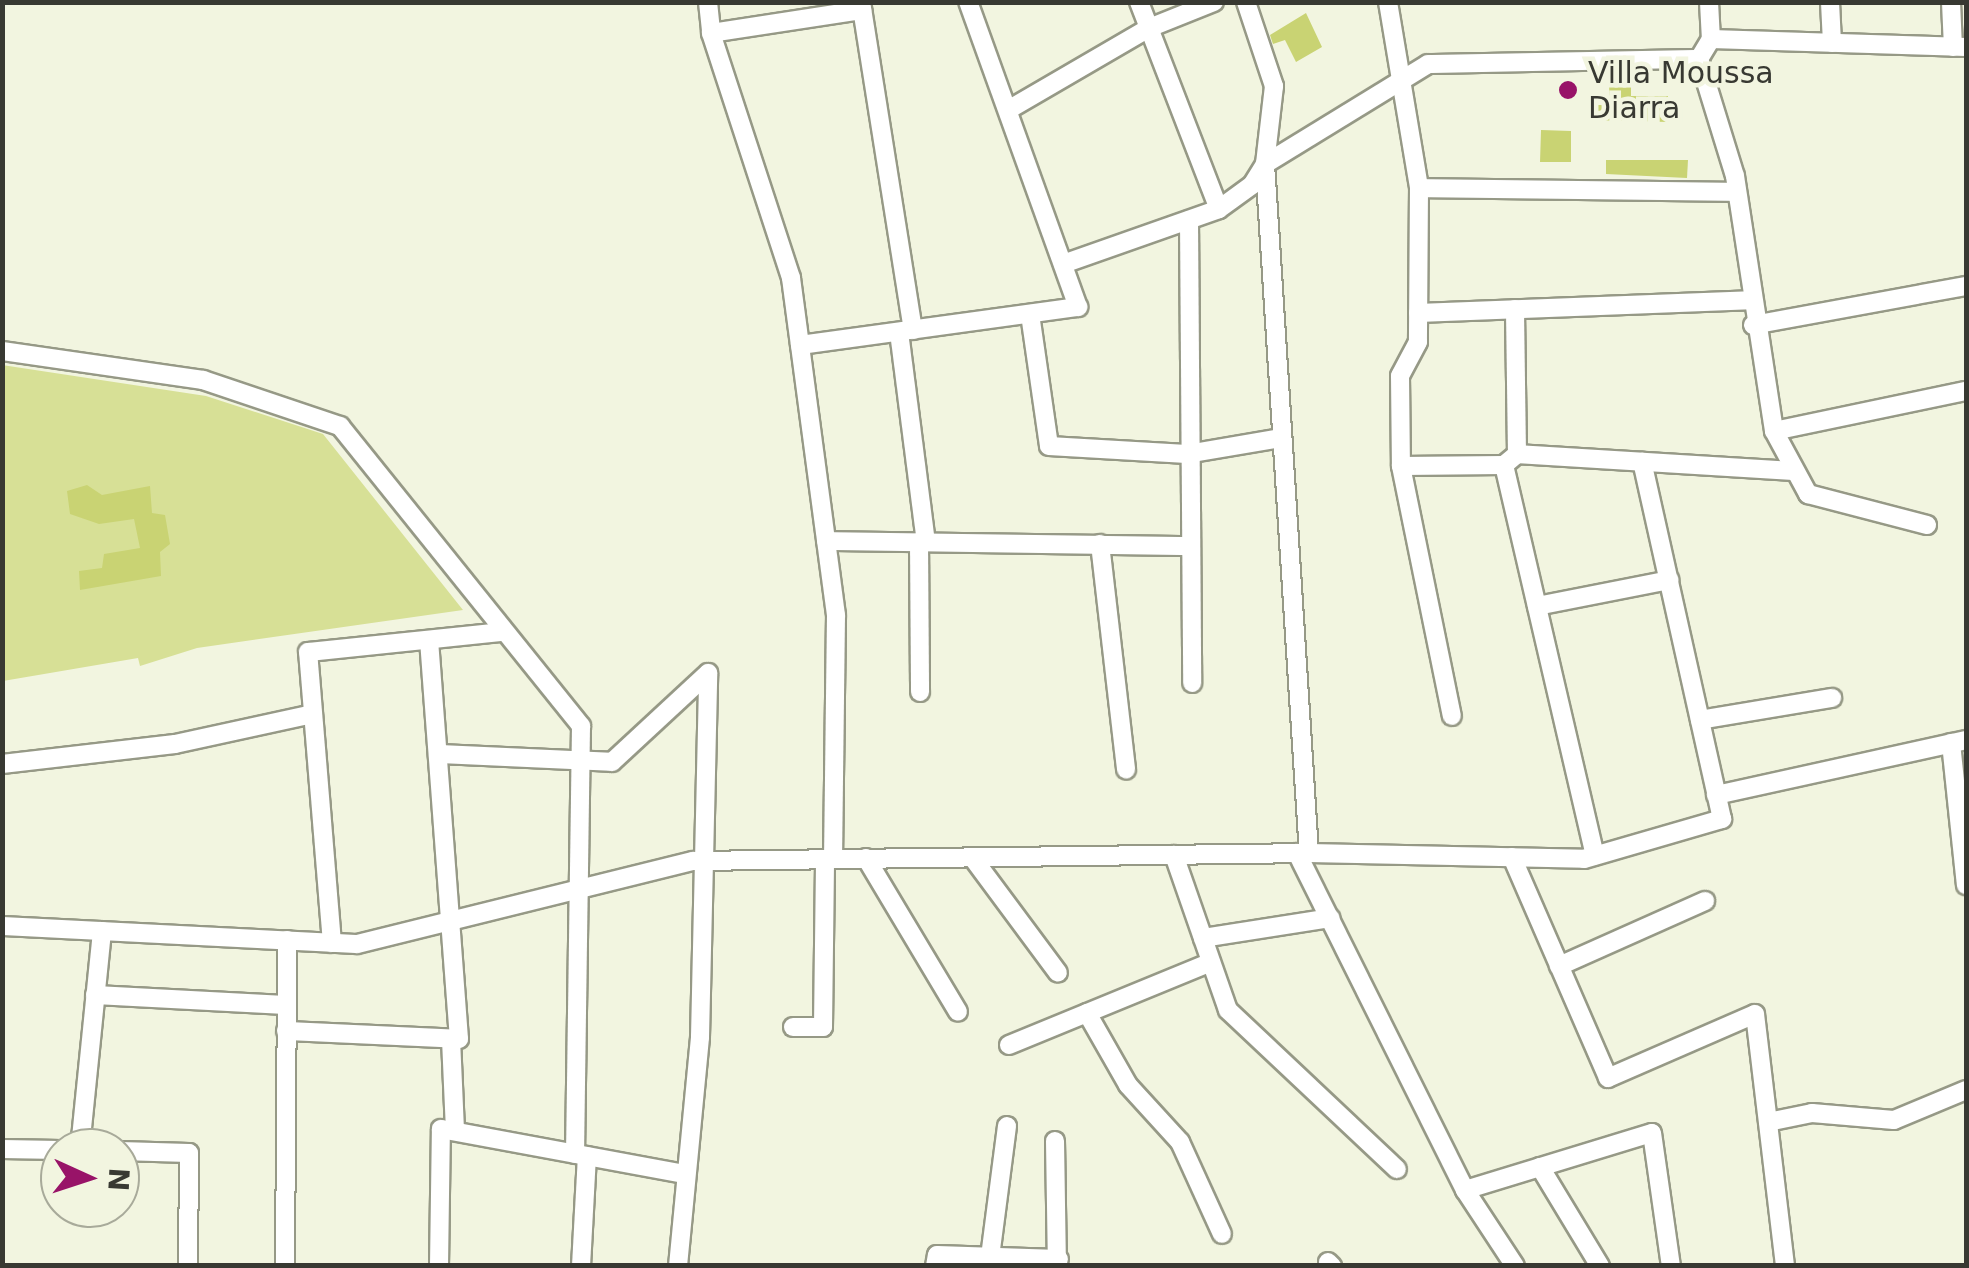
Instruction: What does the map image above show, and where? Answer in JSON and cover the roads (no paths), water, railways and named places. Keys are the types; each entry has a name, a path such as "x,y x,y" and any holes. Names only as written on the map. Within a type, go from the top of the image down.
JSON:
{"street":[{"path":"708,2 711,33 790,278 836,615 823,1027 793,1028"},
{"path":"800,345 1078,307 968,2"},
{"path":"1139,2 1219,209"},
{"path":"1008,110 1149,28 1214,2"},
{"path":"1246,2 1274,86 1265,164 1303,853 1330,918 1465,1190 1515,1266"},
{"path":"1388,2 1419,188 1418,342 1400,376 1401,466 1452,716"},
{"path":"1709,2 1711,39 1699,59 1737,192 1753,325 1774,431 1792,471 1808,494 1927,524"},
{"path":"1830,2 1832,43"},
{"path":"1711,39 1960,47 1950,2"},
{"path":"711,33 861,6 906,331 922,542 920,692"},
{"path":"1062,264 1219,209 1252,185 1265,164 1428,64 1699,59"},
{"path":"1419,188 1737,192"},
{"path":"1189,220 1187,454 1192,683"},
{"path":"1753,325 1966,286"},
{"path":"1418,312 1750,300"},
{"path":"1515,309 1511,460 1537,606 1596,856"},
{"path":"1030,314 1049,446 1187,454 1282,438"},
{"path":"2,351 203,380 340,426 501,632 581,726 581,1266"},
{"path":"1774,431 1966,391"},
{"path":"1401,466 1511,460 1642,462 1792,471"},
{"path":"2,926 357,944 704,860 1303,853 1596,856 1722,819 1642,462"},
{"path":"826,541 1189,546"},
{"path":"1100,544 1126,770"},
{"path":"1537,606 1669,580"},
{"path":"332,942 308,652 501,632"},
{"path":"286,1031 459,1039 429,640"},
{"path":"438,754 612,762 708,673 700,1038 683,1174 678,1266"},
{"path":"1700,720 1832,698"},
{"path":"2,764 174,744 313,714"},
{"path":"1716,794 1959,742 1966,885"},
{"path":"1174,854 1228,1010 1398,1168"},
{"path":"972,857 1058,973"},
{"path":"866,858 958,1012"},
{"path":"1512,858 1608,1078 1754,1014 1785,1266"},
{"path":"1559,966 1705,901"},
{"path":"1203,938 1330,918"},
{"path":"82,1128 102,931"},
{"path":"285,1266 286,940"},
{"path":"1009,1044 1211,962"},
{"path":"95,995 286,1005"},
{"path":"1088,1012 1128,1085 1180,1142 1222,1234"},
{"path":"451,1039 455,1132"},
{"path":"1768,1122 1812,1113 1894,1120 1966,1090"},
{"path":"990,1257 1007,1126"},
{"path":"440,1266 441,1129 683,1174"},
{"path":"1465,1190 1652,1133 1671,1266"},
{"path":"935,1266 937,1255 1058,1262 1055,1141"},
{"path":"2,1148 40,1149"},
{"path":"140,1151 189,1152 188,1266"},
{"path":"1540,1167 1600,1266"}],"place":[{"name":"Villa Moussa Diarra","path":"1568,90"}]}
